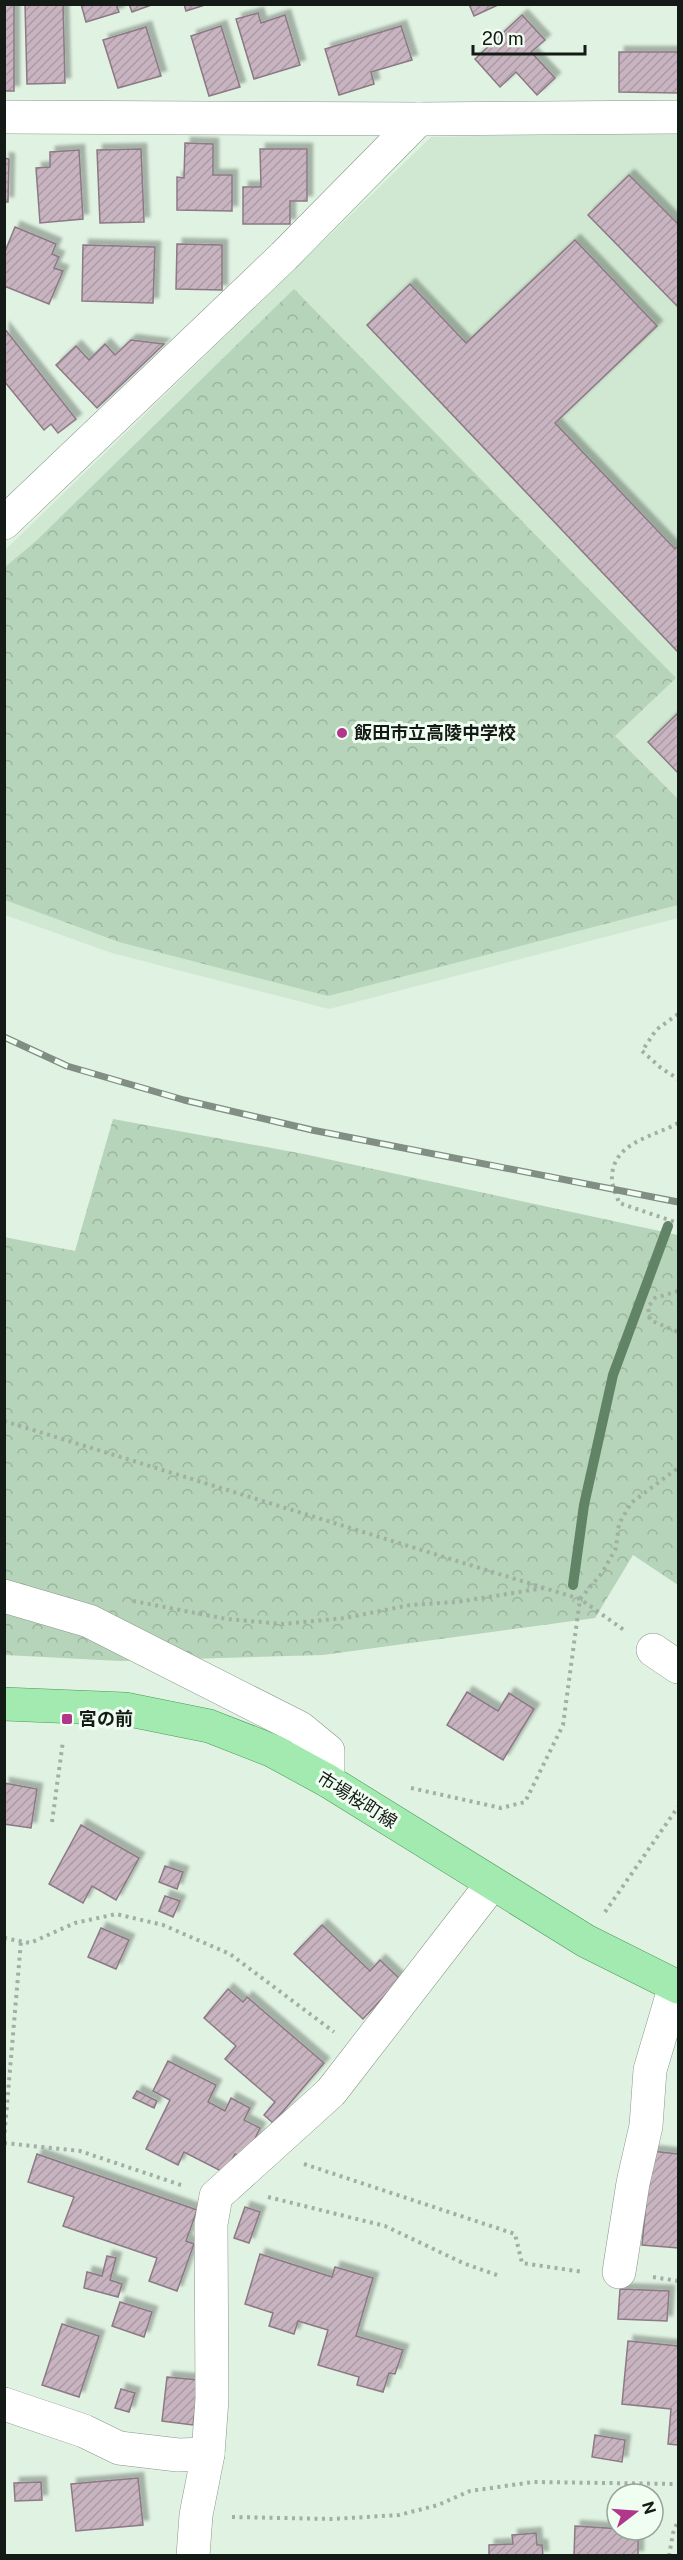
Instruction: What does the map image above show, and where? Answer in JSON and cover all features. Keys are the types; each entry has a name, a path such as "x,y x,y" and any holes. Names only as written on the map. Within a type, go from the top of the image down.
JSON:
{"main road":[{"name":"市場桜町線","path":"4,1704 125,1709 209,1725 273,1751 328,1781 586,1941 677,1987"}],"street":[{"path":"4,117 419,119 678,117"},
{"path":"4,523 284,256 419,119"},
{"path":"4,1596 89,1621 300,1728 328,1751 328,1781"},
{"path":"193,2556 196,2516 208,2454 212,2399 211,2224 221,2191 331,2092 492,1884"},
{"path":"619,2272 633,2183 646,2126 650,2070 677,1987"},
{"path":"4,2404 84,2431 119,2448 178,2455 208,2454"}],"path":[{"path":"678,1014 656,1030 642,1051 678,1079"},
{"path":"678,1124 630,1143 618,1159 612,1180 619,1203 678,1223"},
{"path":"678,1291 655,1298 648,1307 650,1320 678,1332"},
{"path":"4,1421 580,1599 666,1658"},
{"path":"404,1786 501,1808 525,1802 563,1725 580,1599 602,1573 616,1548 619,1524 631,1503 678,1468"},
{"path":"129,1601 227,1619 283,1624 345,1618 410,1605 457,1602 546,1588"},
{"path":"52,1822 64,1740"},
{"path":"621,1891 678,1807"},
{"path":"4,1938 30,1943 75,1923 116,1914 163,1925 230,1954 361,2054"},
{"path":"21,1941 4,2142 80,2151 221,2191 385,2226 463,2263 497,2275"},
{"path":"296,2166 305,2164 515,2234 522,2263 600,2274 619,2272"},
{"path":"196,2516 333,2519 399,2515 438,2505 470,2491 533,2482 678,2484"},
{"path":"669,2556 673,2533 678,2521"}],"shaded area":[{"name":"飯田市立高陵中学校","path":"678,132 678,918 329,1009 112,953 5,915 5,550 431,137"}],"green space":[{"name":"飯田市立高陵中学校","path":"294,289 676,678 615,736 678,799 678,905 328,996 119,942 5,900 5,567 36,541"},
{"path":"113,1119 304,1154 678,1235 678,1585 633,1555 595,1618 323,1655 120,1661 5,1655 4,1237 75,1251"}],"building":[{"path":"4,4 14,4 14,91 4,91"},
{"path":"25,4 63,4 65,83 27,84"},
{"path":"81,4 116,4 119,12 86,22"},
{"path":"129,4 154,4 132,12"},
{"path":"184,4 208,4 186,11"},
{"path":"469,4 500,4 474,16"},
{"path":"258,13 261,23 285,15 300,65 254,79 236,19"},
{"path":"522,15 545,40 531,52 555,78 537,95 516,72 500,87 475,59"},
{"path":"221,26 240,87 209,96 191,36"},
{"path":"401,26 412,60 371,72 374,84 339,95 325,49"},
{"path":"146,27 161,76 118,88 103,40"},
{"path":"619,52 678,52 678,93 619,92"},
{"path":"185,143 213,144 213,175 232,175 232,211 177,210 177,177 184,178"},
{"path":"141,149 144,222 100,223 97,150"},
{"path":"260,149 307,149 307,201 290,201 290,224 243,224 243,187 261,187"},
{"path":"79,150 83,219 40,223 36,168 50,167 50,152"},
{"path":"4,158 9,159 8,202 4,202"},
{"path":"629,175 678,224 678,307 588,215"},
{"path":"15,227 56,244 52,254 59,257 54,268 63,271 49,304 4,286 4,254"},
{"path":"575,240 657,326 555,423 675,549 678,546 678,652 367,325 410,284 466,343"},
{"path":"177,244 222,245 222,290 176,289"},
{"path":"83,245 155,247 153,303 82,301"},
{"path":"4,328 76,419 58,433 51,424 44,430 4,381"},
{"path":"131,340 164,344 97,408 56,365 76,346 89,360 105,344 115,355"},
{"path":"678,713 678,773 648,742"},
{"path":"467,1692 498,1711 509,1693 534,1709 503,1760 447,1725"},
{"path":"4,1783 37,1789 31,1828 4,1824"},
{"path":"81,1825 139,1858 116,1900 92,1886 83,1903 49,1884"},
{"path":"165,1866 183,1872 177,1889 159,1882"},
{"path":"165,1896 180,1901 173,1917 159,1911"},
{"path":"322,1925 370,1971 380,1960 400,1979 363,2019 294,1954"},
{"path":"101,1928 129,1940 116,1969 88,1957"},
{"path":"228,1989 243,2002 247,1997 324,2063 273,2123 264,2115 275,2102 225,2059 236,2046 204,2018"},
{"path":"168,2061 216,2085 208,2102 225,2111 231,2098 250,2108 244,2120 260,2128 245,2159 235,2154 225,2173 184,2152 178,2165 146,2149 170,2100 153,2091"},
{"path":"137,2091 157,2101 154,2108 133,2098"},
{"path":"651,2151 678,2154 678,2248 642,2245"},
{"path":"37,2154 197,2210 186,2241 194,2244 177,2291 149,2281 157,2258 63,2226 74,2197 28,2182"},
{"path":"245,2207 260,2212 249,2243 234,2238"},
{"path":"260,2254 332,2277 335,2267 373,2278 356,2336 403,2350 395,2374 389,2373 383,2392 357,2385 359,2377 318,2365 328,2330 298,2321 294,2334 269,2326 273,2313 245,2304"},
{"path":"107,2256 116,2258 110,2280 122,2284 118,2297 84,2288 87,2272 102,2276"},
{"path":"620,2289 669,2291 667,2321 618,2319"},
{"path":"120,2302 152,2312 144,2337 112,2326"},
{"path":"62,2324 99,2336 79,2397 42,2385"},
{"path":"628,2341 678,2346 678,2445 668,2444 671,2409 622,2404"},
{"path":"167,2377 199,2380 193,2425 162,2421"},
{"path":"121,2389 135,2393 129,2412 115,2408"},
{"path":"595,2435 625,2440 622,2462 592,2457"},
{"path":"138,2478 143,2525 76,2531 71,2484"},
{"path":"41,2482 42,2500 15,2501 14,2483"},
{"path":"575,2526 605,2528 605,2542 638,2542 638,2556 574,2556"},
{"path":"536,2533 537,2545 542,2545 543,2556 489,2556 489,2545 513,2544 512,2535"}],"waterway":[{"path":"573,1585 584,1505 613,1375 668,1226"}],"railway":[{"path":"4,1037 67,1066 184,1100 312,1130 678,1202"}],"place":[{"name":"飯田市立高陵中学校","path":"342,733"},
{"name":"宮の前","path":"67,1719"}]}
